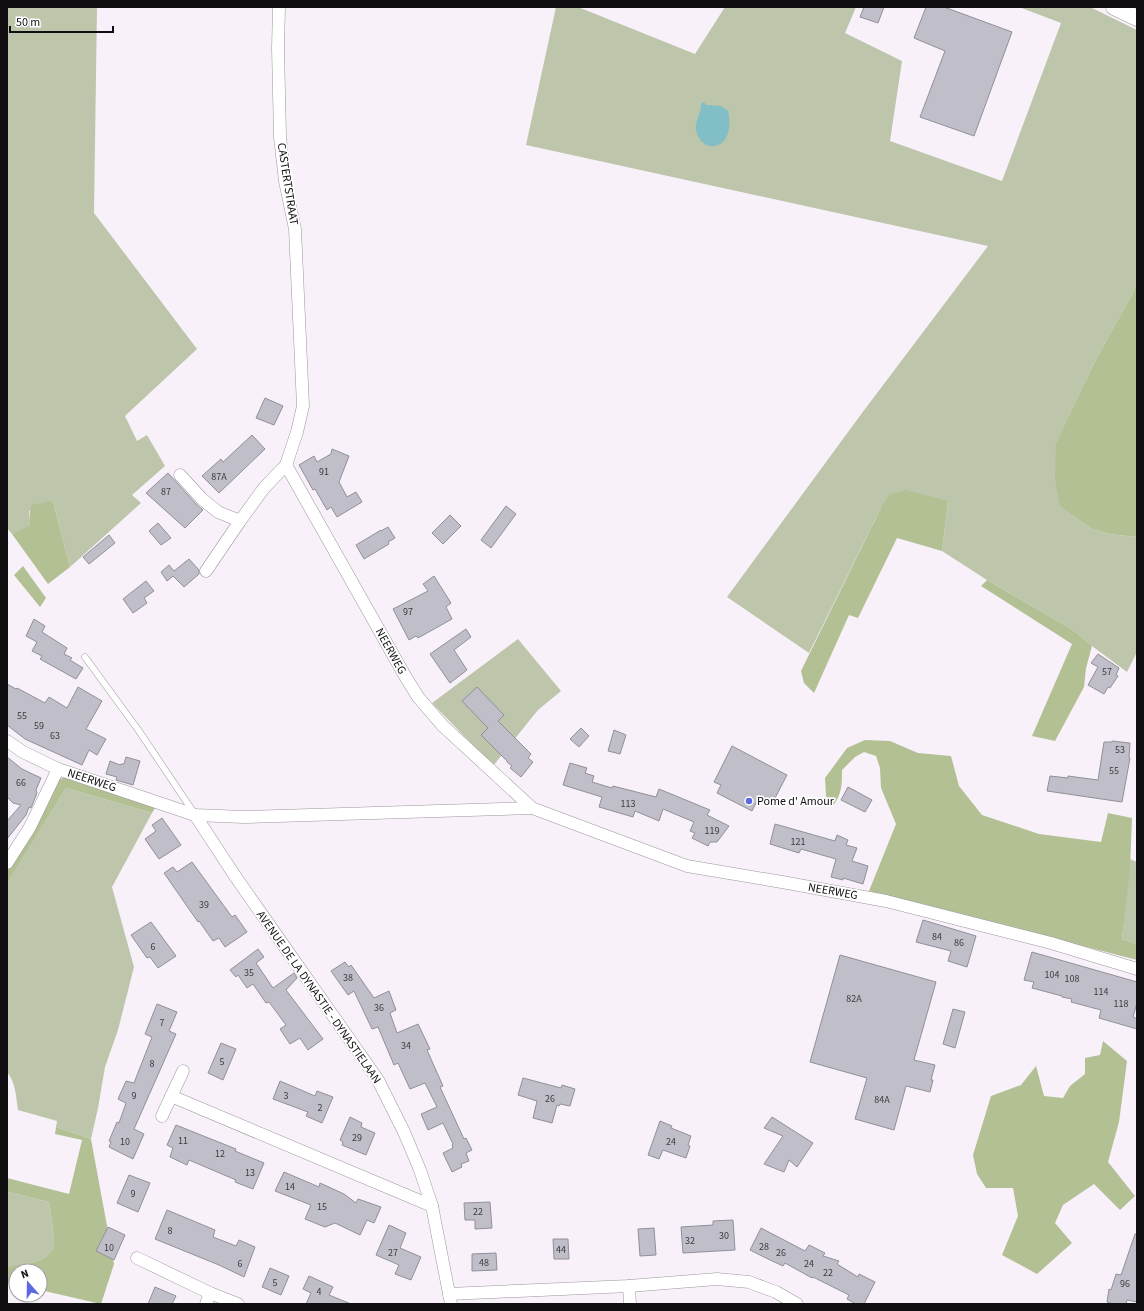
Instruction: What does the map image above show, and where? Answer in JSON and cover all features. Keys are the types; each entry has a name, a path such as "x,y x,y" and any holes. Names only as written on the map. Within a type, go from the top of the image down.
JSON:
{"main road":[{"path":"1114,7 1137,18"}],"street":[{"name":"CASTERTSTRAAT","path":"279,7 278,48 280,137 285,181 295,229 303,406 297,432 286,465"},
{"path":"206,571 264,488 286,465"},
{"name":"NEERWEG","path":"286,465 404,676 418,697 443,726 532,808 687,866 886,901 1051,943 1137,969"},
{"path":"180,475 218,512 240,521"},
{"name":"NEERWEG","path":"7,741 23,752 58,769 195,815 244,817 532,808"},
{"name":"NEERWEG","path":"7,863 30,826 58,769"},
{"name":"AVENUE DE LA DYNASTIE - DYNASTIELAAN","path":"195,815 378,1080 404,1132 420,1170 432,1206 450,1299"},
{"path":"162,1116 183,1071"},
{"path":"171,1096 432,1206"},
{"path":"138,1258 208,1298 238,1304"},
{"path":"450,1299 717,1279 749,1282 776,1292 797,1304"},
{"path":"629,1286 630,1304"}],"lane":[{"path":"85,657 139,731 195,815"}],"green space":[{"path":"7,7 97,7 94,213 197,349 125,416 137,441 147,435 165,466 132,495 141,503 70,567 53,501 29,511 29,527 12,534 7,528"},
{"path":"556,7 578,7 695,54 725,7 856,7 845,33 902,61 890,141 1002,181 1061,23 1019,7 1090,7 1137,30 1137,283 1096,359 1056,442 1072,515 1092,529 1109,534 1137,537 1137,652 1127,672 1073,630 987,580 942,551 948,501 881,508 809,653 727,597 862,413 988,246 526,145"},
{"path":"1137,283 1137,537 1109,534 1092,529 1072,515 1060,505 1055,479 1056,442 1096,359"},
{"path":"905,490 948,501 942,551 897,538 858,618 849,615 814,693 804,683 801,671 881,508 889,495"},
{"path":"53,501 70,567 48,584 12,534 29,526 32,505"},
{"path":"23,566 46,598 40,607 14,575"},
{"path":"987,580 1073,630 1092,646 1086,668 1084,687 1055,741 1032,736 1072,644 981,586"},
{"path":"518,639 561,691 538,710 493,766 432,703"},
{"path":"865,740 890,741 918,753 951,756 959,786 982,815 1039,834 1101,842 1108,813 1132,818 1130,870 1122,939 1137,944 1137,960 869,891 896,824 881,788 880,768 876,756 864,752 855,757 842,770 841,789 833,806 826,796 825,778 847,748"},
{"path":"66,777 155,808 152,813 66,788 7,884 7,871 60,779"},
{"path":"66,788 152,813 112,887 134,967 118,1030 105,1067 91,1139 56,1127 57,1121 18,1110 14,1085 7,1072 7,884"},
{"path":"1130,859 1137,862 1137,944 1122,939"},
{"path":"1103,1041 1127,1061 1119,1122 1108,1162 1135,1196 1120,1210 1094,1184 1063,1205 1055,1223 1072,1243 1037,1274 1002,1255 1018,1216 1013,1188 986,1188 977,1174 973,1155 991,1096 1021,1085 1036,1066 1044,1096 1063,1098 1070,1086 1085,1074 1085,1058 1100,1055"},
{"path":"56,1127 91,1139 114,1264 101,1304 48,1292 48,1263 32,1263 46,1257 54,1248 54,1236 49,1202 7,1192 7,1178 69,1194 82,1140 55,1134"},
{"path":"7,1192 49,1202 54,1236 54,1248 46,1257 32,1263 8,1263 8,1268"},
{"path":"8,1267 8,1283 7,1283"}],"water":[{"path":"704,102 706,105 721,106 728,111 728,132 724,141 715,146 704,144 696,133 696,123 701,105"}],"building":[{"path":"864,7 884,7 878,23 860,17"},
{"path":"926,7 944,7 1012,32 974,136 920,117 945,51 914,38"},
{"path":"265,398 283,406 274,425 256,418"},
{"path":"252,435 265,449 219,493 202,476 221,459 223,462"},
{"path":"332,449 349,456 339,482 347,497 356,492 362,502 337,517 331,507 327,510 315,489 313,490 299,465 314,456 317,462 331,454"},
{"path":"168,473 203,510 185,528 146,493"},
{"path":"506,506 516,514 491,548 481,540"},
{"path":"450,515 461,526 443,544 432,533"},
{"path":"158,523 171,538 161,545 149,531"},
{"path":"388,527 395,538 388,542 389,544 364,559 356,545"},
{"path":"109,535 115,543 89,564 83,557"},
{"path":"189,559 199,570 199,574 184,587 173,576 167,581 161,572 169,565 174,571"},
{"path":"434,576 451,603 446,607 452,619 418,638 416,636 409,640 393,609 428,591 423,584"},
{"path":"146,581 154,591 144,598 147,603 133,613 123,599"},
{"path":"34,619 45,626 42,632 67,648 64,654 72,658 70,660 83,668 76,679 40,659 42,656 32,651 37,642 26,636"},
{"path":"466,629 471,637 454,650 467,670 450,683 430,654"},
{"path":"1098,654 1119,668 1116,675 1118,676 1104,694 1088,685 1098,667 1091,663"},
{"path":"7,684 45,703 49,697 67,708 78,687 102,701 86,729 106,739 97,755 89,750 82,765 25,739 7,725"},
{"path":"477,687 504,715 498,721 531,754 528,758 533,762 521,777 510,768 512,766 481,735 488,728 462,701"},
{"path":"581,728 589,736 579,747 570,739"},
{"path":"614,730 626,735 620,754 608,751"},
{"path":"1112,741 1130,743 1130,758 1122,802 1047,791 1050,776 1068,778 1068,776 1098,780 1104,742"},
{"path":"732,746 787,775 773,802 760,795 752,811 717,793 721,785 714,782"},
{"path":"7,757 22,769 41,778 31,808 29,807 26,815 7,839 7,821 21,805 13,803 7,797"},
{"path":"126,757 140,761 133,785 116,780 117,777 106,774 110,761 120,765 124,764"},
{"path":"570,763 587,768 585,773 594,776 592,782 612,788 613,786 656,797 659,789 710,810 707,815 729,826 717,842 710,842 708,846 692,838 695,833 690,831 694,822 663,809 659,821 635,811 633,817 599,807 602,797 563,785"},
{"path":"848,787 872,800 865,812 841,800"},
{"path":"162,818 181,845 159,859 145,839 156,831 152,825"},
{"path":"775,824 835,841 837,835 848,840 846,845 857,848 852,861 868,866 863,884 843,878 843,880 831,877 836,859 801,849 799,853 770,844"},
{"path":"192,862 232,917 235,915 247,932 225,947 219,938 213,941 164,873 173,867 177,872"},
{"path":"923,920 976,936 967,967 948,961 951,951 916,942"},
{"path":"151,922 176,956 158,968 150,957 147,958 131,935"},
{"path":"258,949 264,957 256,963 273,988 294,973 297,978 286,990 323,1039 308,1050 300,1038 290,1044 280,1029 286,1025 269,1002 266,1003 253,984 247,988 238,975 236,977 230,970"},
{"path":"1032,952 1137,982 1137,1003 1133,1017 1137,1019 1137,1029 1099,1018 1101,1010 1071,1002 1072,999 1032,988 1034,982 1024,980"},
{"path":"840,955 936,982 914,1060 935,1065 931,1080 933,1080 930,1092 906,1086 894,1130 855,1119 867,1078 810,1062"},
{"path":"345,962 349,967 351,965 374,998 389,991 396,1010 390,1013 397,1033 418,1024 430,1049 427,1050 443,1086 440,1087 464,1139 466,1138 472,1150 466,1153 469,1161 461,1164 462,1167 452,1172 443,1153 453,1148 453,1144 443,1123 428,1130 421,1114 437,1107 425,1083 410,1089 398,1063 394,1065 378,1027 372,1029 354,991 348,995 331,971"},
{"path":"157,1004 177,1012 169,1031 176,1034 134,1129 144,1134 133,1159 109,1147 111,1142 109,1141 117,1122 119,1123 126,1103 118,1099 126,1081 134,1083 152,1037 145,1034"},
{"path":"953,1009 965,1012 955,1048 943,1044"},
{"path":"221,1043 236,1049 223,1080 208,1073"},
{"path":"523,1078 561,1088 562,1085 575,1089 570,1106 560,1104 559,1106 557,1105 552,1123 533,1118 537,1101 518,1095"},
{"path":"280,1081 315,1096 317,1091 333,1097 322,1123 306,1116 308,1112 273,1099"},
{"path":"350,1117 362,1123 361,1127 375,1133 366,1155 342,1145 343,1142 340,1140"},
{"path":"772,1117 813,1143 797,1167 789,1160 784,1172 764,1164 783,1136 764,1128"},
{"path":"660,1121 672,1126 671,1128 691,1136 688,1145 690,1146 686,1158 663,1150 659,1159 648,1155"},
{"path":"176,1125 236,1149 235,1151 264,1163 253,1189 189,1160 187,1165 170,1157 173,1148 167,1145"},
{"path":"284,1172 319,1187 320,1183 344,1194 356,1203 358,1199 381,1207 374,1223 367,1220 360,1235 335,1223 325,1227 305,1219 311,1205 275,1191"},
{"path":"129,1175 150,1183 138,1212 117,1203"},
{"path":"490,1202 492,1228 475,1229 475,1220 465,1220 464,1203"},
{"path":"167,1210 215,1230 213,1237 236,1246 239,1240 255,1247 244,1277 219,1265 155,1239"},
{"path":"733,1220 735,1250 683,1253 681,1227 713,1225 713,1221"},
{"path":"389,1225 406,1233 400,1248 421,1257 411,1280 395,1274 399,1265 376,1255"},
{"path":"108,1227 125,1235 114,1260 96,1251"},
{"path":"654,1228 656,1255 640,1256 638,1229"},
{"path":"761,1228 805,1251 809,1245 825,1253 823,1256 839,1261 837,1264 858,1277 859,1274 875,1282 864,1304 856,1304 847,1299 849,1295 813,1277 812,1278 785,1263 783,1266 750,1250"},
{"path":"1135,1234 1137,1234 1137,1302 1127,1300 1126,1304 1113,1304 1107,1302 1109,1289 1111,1290 1116,1274 1121,1275"},
{"path":"553,1239 568,1239 569,1259 554,1259"},
{"path":"496,1253 497,1270 472,1271 472,1254"},
{"path":"270,1268 289,1276 281,1295 262,1287"},
{"path":"309,1276 333,1287 329,1295 351,1304 306,1304 311,1293 303,1289"},
{"path":"155,1287 176,1296 172,1304 148,1304"}],"place":[{"name":"Pome d' Amour","path":"749,801"}]}
